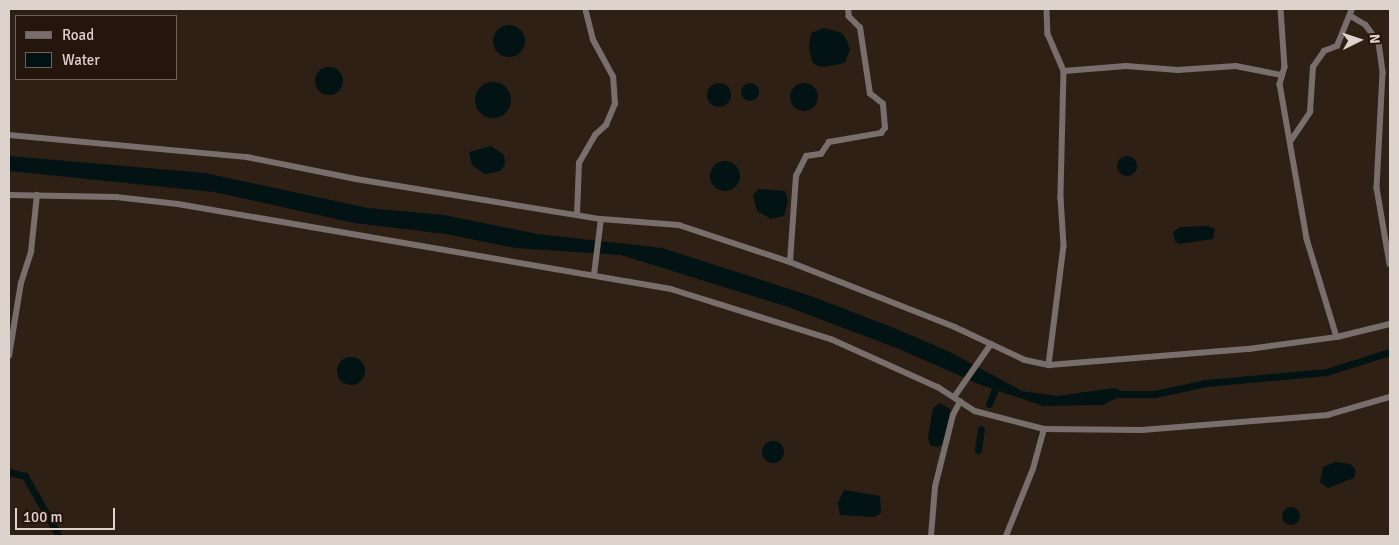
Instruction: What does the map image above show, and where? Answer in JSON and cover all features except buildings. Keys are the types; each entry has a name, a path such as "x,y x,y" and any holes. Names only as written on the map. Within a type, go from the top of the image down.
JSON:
{"street":[{"path":"577,215 579,163 589,143 606,125 614,104 613,77 593,40 586,9"},
{"path":"790,262 796,176 806,156 821,154 829,142 881,134 885,128 883,104 870,94 860,28 849,17 848,9"},
{"path":"1047,9 1048,34 1064,71 1061,198 1064,246 1049,365"},
{"path":"1280,9 1282,76 1280,84 1307,240 1337,337"},
{"path":"1290,142 1310,112 1313,67 1324,51 1337,46 1351,16 1352,9"},
{"path":"1351,16 1366,26 1378,43 1383,73 1376,188 1390,264"},
{"path":"1064,71 1126,66 1178,70 1236,66 1282,76"},
{"path":"9,135 247,157 356,180 601,219 679,225 790,262 991,344 1025,360 1049,365 1249,349 1337,337 1390,324"},
{"path":"9,194 116,197 178,204 671,289 831,339 956,396 960,402 975,412 1044,429 1142,430 1328,415 1390,397"},
{"path":"9,356 21,283 31,252 38,195"},
{"path":"594,275 601,219"},
{"path":"956,396 991,344"},
{"path":"931,536 935,487 941,458 960,402"},
{"path":"1006,536 1033,469 1044,429"}],"water":[{"path":"509,25 520,30 525,41 520,52 509,57 498,52 493,41 498,30"},
{"path":"824,28 842,33 847,41 850,49 845,63 825,67 817,66 812,61 809,48 811,33"},
{"path":"329,67 339,71 343,81 339,91 329,95 319,91 315,81 319,71"},
{"path":"493,82 500,83 506,87 510,93 510,107 506,113 500,117 493,118 486,117 480,113 476,107 475,100 476,93 480,87 486,83"},
{"path":"719,83 727,87 731,95 727,103 719,107 711,103 707,95 711,87"},
{"path":"750,83 756,86 759,92 756,98 750,101 744,98 741,92 744,86"},
{"path":"804,83 814,87 818,97 814,107 804,111 794,107 790,97 794,87"},
{"path":"491,146 504,155 505,165 500,171 485,174 472,165 469,152"},
{"path":"9,156 205,173 368,208 444,215 537,234 662,248 811,296 894,328 950,352 1022,391 1057,396 1114,388 1120,390 1121,396 1103,405 1043,406 981,385 899,349 788,307 621,255 515,248 446,234 354,223 214,192 9,171"},
{"path":"1127,156 1134,159 1137,166 1134,173 1127,176 1120,173 1117,166 1120,159"},
{"path":"725,161 735,166 740,176 735,186 725,191 715,186 710,176 715,166"},
{"path":"759,189 785,191 788,201 784,216 771,219 757,211 753,195"},
{"path":"1208,226 1215,229 1213,239 1179,244 1175,241 1173,232 1180,227"},
{"path":"351,357 361,361 365,371 361,381 351,385 341,381 337,371 341,361"},
{"path":"940,403 950,409 951,415 943,444 938,447 930,445 928,437 933,408"},
{"path":"773,441 781,444 784,452 781,460 773,463 765,460 762,452 765,444"},
{"path":"1335,462 1351,464 1356,471 1354,478 1328,488 1320,482 1323,467"},
{"path":"844,490 880,496 881,513 874,517 840,515 838,503"},
{"path":"1291,507 1299,512 1300,516 1295,524 1291,525 1283,520 1282,516 1287,508"}],"waterway":[{"path":"1114,394 1155,394 1206,383 1326,372 1390,352"},
{"path":"989,404 997,384"},
{"path":"978,450 981,429"},
{"path":"9,472 25,476 59,536"}]}
